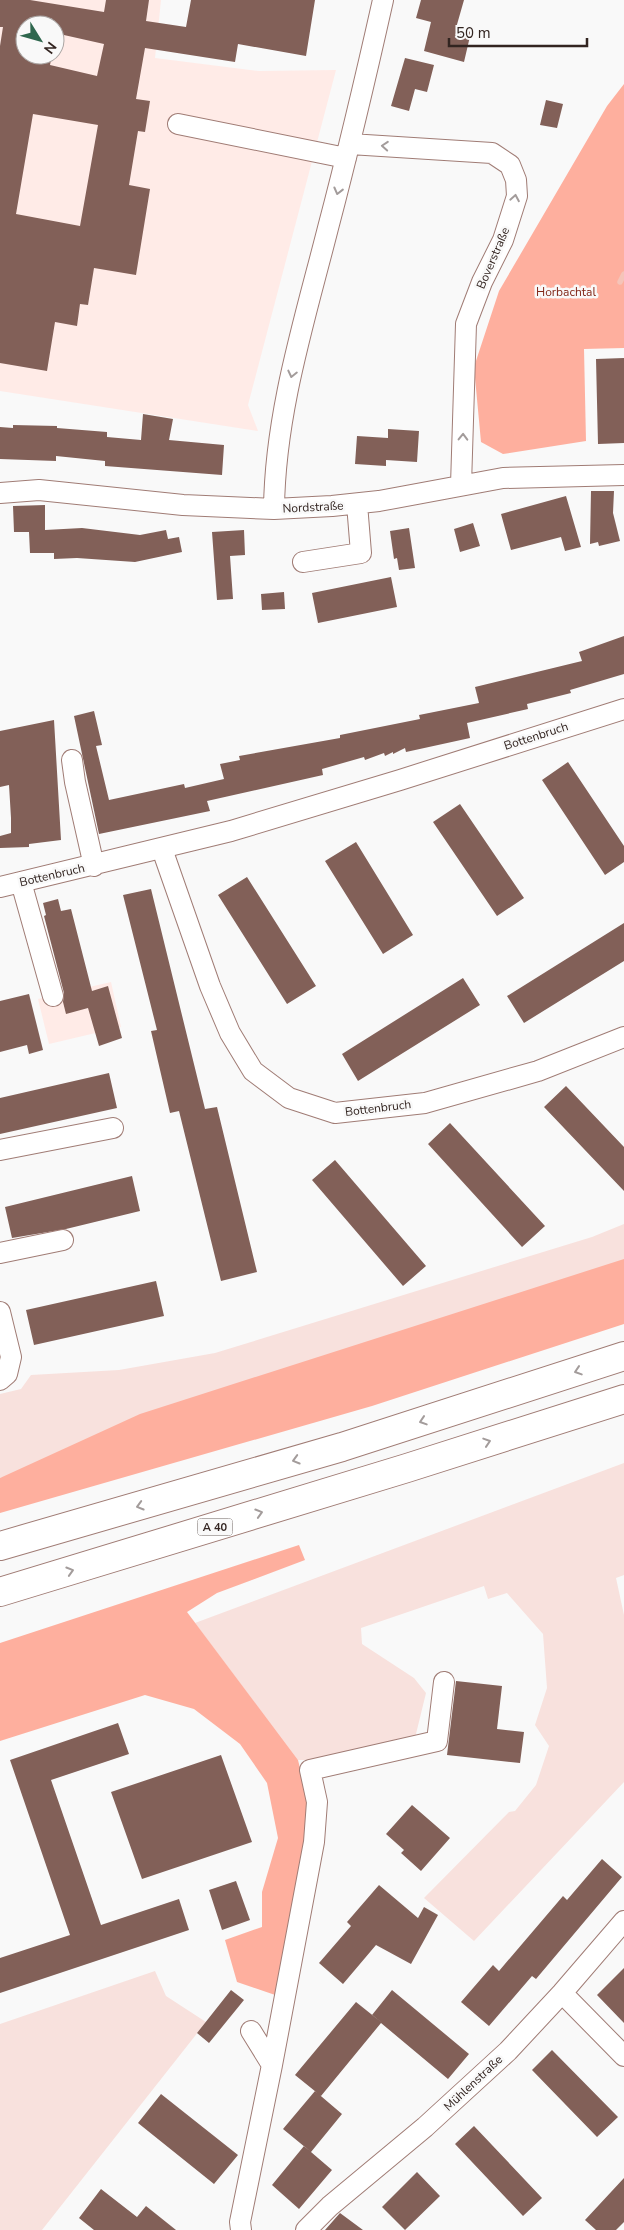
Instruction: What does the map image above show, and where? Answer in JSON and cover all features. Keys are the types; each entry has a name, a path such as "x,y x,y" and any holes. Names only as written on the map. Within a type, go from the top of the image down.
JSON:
{"highway":[{"path":"0,1546 342,1447 624,1356"},
{"name":"A 40","path":"8,1591 624,1399"}],"street":[{"path":"274,509 274,481 282,417 304,322 348,151 383,0"},
{"name":"Boverstraße","path":"178,124 348,151 492,153 510,165 516,180 517,196 503,240 482,282 466,324 461,485"},
{"name":"Nordstraße","path":"0,493 39,490 184,505 274,509 357,504 503,478 624,475"},
{"path":"303,562 361,553 357,504"},
{"name":"Bottenbruch","path":"0,887 94,866 231,831 624,709"},
{"path":"72,760 75,782 94,866"},
{"name":"Bottenbruch","path":"162,849 210,986 230,1033 252,1071 289,1098 336,1113 425,1102 538,1071 624,1037"},
{"path":"21,882 53,996"},
{"path":"0,1150 114,1128"},
{"path":"0,1253 63,1240"},
{"path":"0,1312 11,1357 3,1377"},
{"path":"241,2230 240,2222 314,1842 317,1802 310,1770 437,1741 444,1682"},
{"name":"Mühlenstraße","path":"306,2230 330,2206 426,2127 508,2051 562,1993 624,1920"},
{"path":"562,1993 624,2056"},
{"path":"251,2031 272,2065"}],"shaded area":[{"path":"0,0 161,0 155,58 259,71 336,70 248,405 258,431 0,391"},
{"path":"111,982 121,1027 49,1044 38,999"},
{"path":"624,1224 624,1300 0,1478 0,1394 21,1389 31,1375 119,1370 215,1353 592,1237"},
{"path":"624,1463 624,1575 616,1578 624,1615 624,1782 474,1941 424,1898 509,1812 515,1811 536,1785 549,1746 535,1725 547,1688 543,1634 507,1593 488,1599 484,1586 361,1628 362,1644 414,1678 426,1693 415,1738 316,1760 298,1760 195,1623"},
{"path":"155,1971 166,1996 206,2022 42,2230 0,2230 0,2024"}],"green space":[{"name":"Horbachtal","path":"624,84 624,348 584,349 586,441 503,454 481,442 474,367 499,291 607,106"},
{"path":"624,1259 624,1324 372,1406 0,1513 0,1478 140,1414"},
{"path":"299,1545 305,1560 217,1593 187,1612 298,1760 311,1813 281,1997 237,1982 225,1940 262,1927 262,1892 278,1838 267,1783 240,1744 194,1709 145,1695 0,1741 0,1643"}],"building":[{"path":"0,0 30,0 104,12 106,0 149,0 146,21 186,27 191,0 315,0 306,56 238,44 235,62 145,48 136,99 150,101 145,132 138,131 129,185 150,189 136,275 94,268 88,305 80,304 77,326 55,322 47,371 0,363 0,46 3,27 0,27","holes":["33,114 98,125 80,226 16,214"]},
{"path":"421,0 464,0 456,28 471,32 464,62 424,51 431,22 416,18"},
{"path":"405,58 434,65 427,92 415,89 409,111 391,106"},
{"path":"546,100 563,104 557,128 540,125"},
{"path":"624,358 624,443 598,444 596,359"},
{"path":"143,414 173,419 169,440 224,445 222,475 105,466 105,461 56,456 56,461 0,459 0,427 13,428 13,425 57,426 57,428 107,432 107,437 141,440"},
{"path":"388,429 419,431 417,462 386,460 386,466 355,464 357,436 388,438"},
{"path":"591,491 614,491 613,513 620,541 599,546 598,542 590,544"},
{"path":"566,496 581,547 565,551 561,537 511,550 501,514"},
{"path":"45,505 45,530 82,528 140,535 166,530 168,539 179,537 182,552 135,562 77,558 54,559 54,553 30,553 29,532 14,532 13,506"},
{"path":"473,523 480,546 460,552 454,529"},
{"path":"409,528 415,568 399,570 397,558 394,559 390,531"},
{"path":"244,530 245,555 230,556 233,599 217,600 212,532"},
{"path":"391,577 397,607 318,623 312,593"},
{"path":"284,592 285,609 262,610 261,594"},
{"path":"624,636 624,674 570,690 571,693 527,704 528,709 467,723 470,738 406,752 405,748 393,754 393,752 385,756 384,753 365,760 364,757 322,769 323,775 207,801 210,811 99,834 74,716 94,711 102,745 96,746 109,800 184,784 185,788 224,779 220,764 240,760 239,756 340,738 340,735 420,719 419,715 479,703 475,687 582,661 579,652"},
{"path":"54,720 61,840 29,844 29,847 0,848 0,836 11,833 11,818 9,785 0,787 0,731"},
{"path":"568,762 624,846 624,862 605,875 542,780"},
{"path":"460,804 524,898 497,916 433,822"},
{"path":"356,842 413,935 383,954 325,861"},
{"path":"247,877 316,986 287,1004 218,895"},
{"path":"151,889 205,1109 217,1107 257,1272 221,1281 179,1111 170,1113 151,1031 157,1030 123,895"},
{"path":"58,899 61,911 71,909 92,991 108,986 122,1038 99,1046 88,1008 66,1014 63,1002 64,993 44,916 46,915 43,903"},
{"path":"624,923 624,961 524,1023 507,996"},
{"path":"463,978 480,1005 358,1081 342,1054"},
{"path":"29,994 43,1050 29,1054 27,1045 0,1052 0,1001"},
{"path":"109,1073 117,1108 0,1134 0,1098"},
{"path":"566,1086 624,1147 624,1191 544,1107"},
{"path":"450,1123 545,1226 522,1247 428,1144"},
{"path":"335,1160 426,1266 403,1286 312,1180"},
{"path":"132,1176 140,1211 66,1229 12,1238 5,1207"},
{"path":"156,1281 164,1316 34,1345 26,1310"},
{"path":"456,1681 502,1686 497,1729 524,1732 520,1763 447,1755"},
{"path":"118,1723 129,1754 51,1780 101,1925 179,1899 189,1930 0,1993 0,1958 70,1935 10,1760"},
{"path":"221,1755 252,1842 142,1879 111,1792"},
{"path":"412,1805 450,1838 421,1871 401,1853 404,1850 386,1834"},
{"path":"602,1859 622,1877 536,1979 532,1976 489,2026 461,2002 493,1965 499,1971 563,1896 567,1900"},
{"path":"236,1881 250,1920 222,1930 209,1890"},
{"path":"379,1885 418,1918 424,1907 438,1915 411,1964 376,1945 343,1984 319,1963 351,1926 347,1922"},
{"path":"624,1968 624,2023 597,1995"},
{"path":"231,1990 244,2000 209,2043 197,2033"},
{"path":"392,1990 469,2054 448,2079 381,2023 321,2096 295,2075 356,2002 372,2015"},
{"path":"552,2050 618,2117 597,2137 532,2070"},
{"path":"315,2091 342,2114 311,2152 283,2129"},
{"path":"161,2094 238,2155 214,2184 138,2123"},
{"path":"474,2126 542,2198 523,2216 455,2144"},
{"path":"304,2146 332,2170 299,2209 272,2185"},
{"path":"417,2172 440,2196 405,2230 382,2207"},
{"path":"624,2178 624,2222 616,2230 596,2230 585,2220"},
{"path":"101,2189 137,2217 146,2206 176,2230 94,2230 79,2218"},
{"path":"340,2213 363,2230 325,2230"}],"waterway":[{"path":"620,282 624,274"}]}
